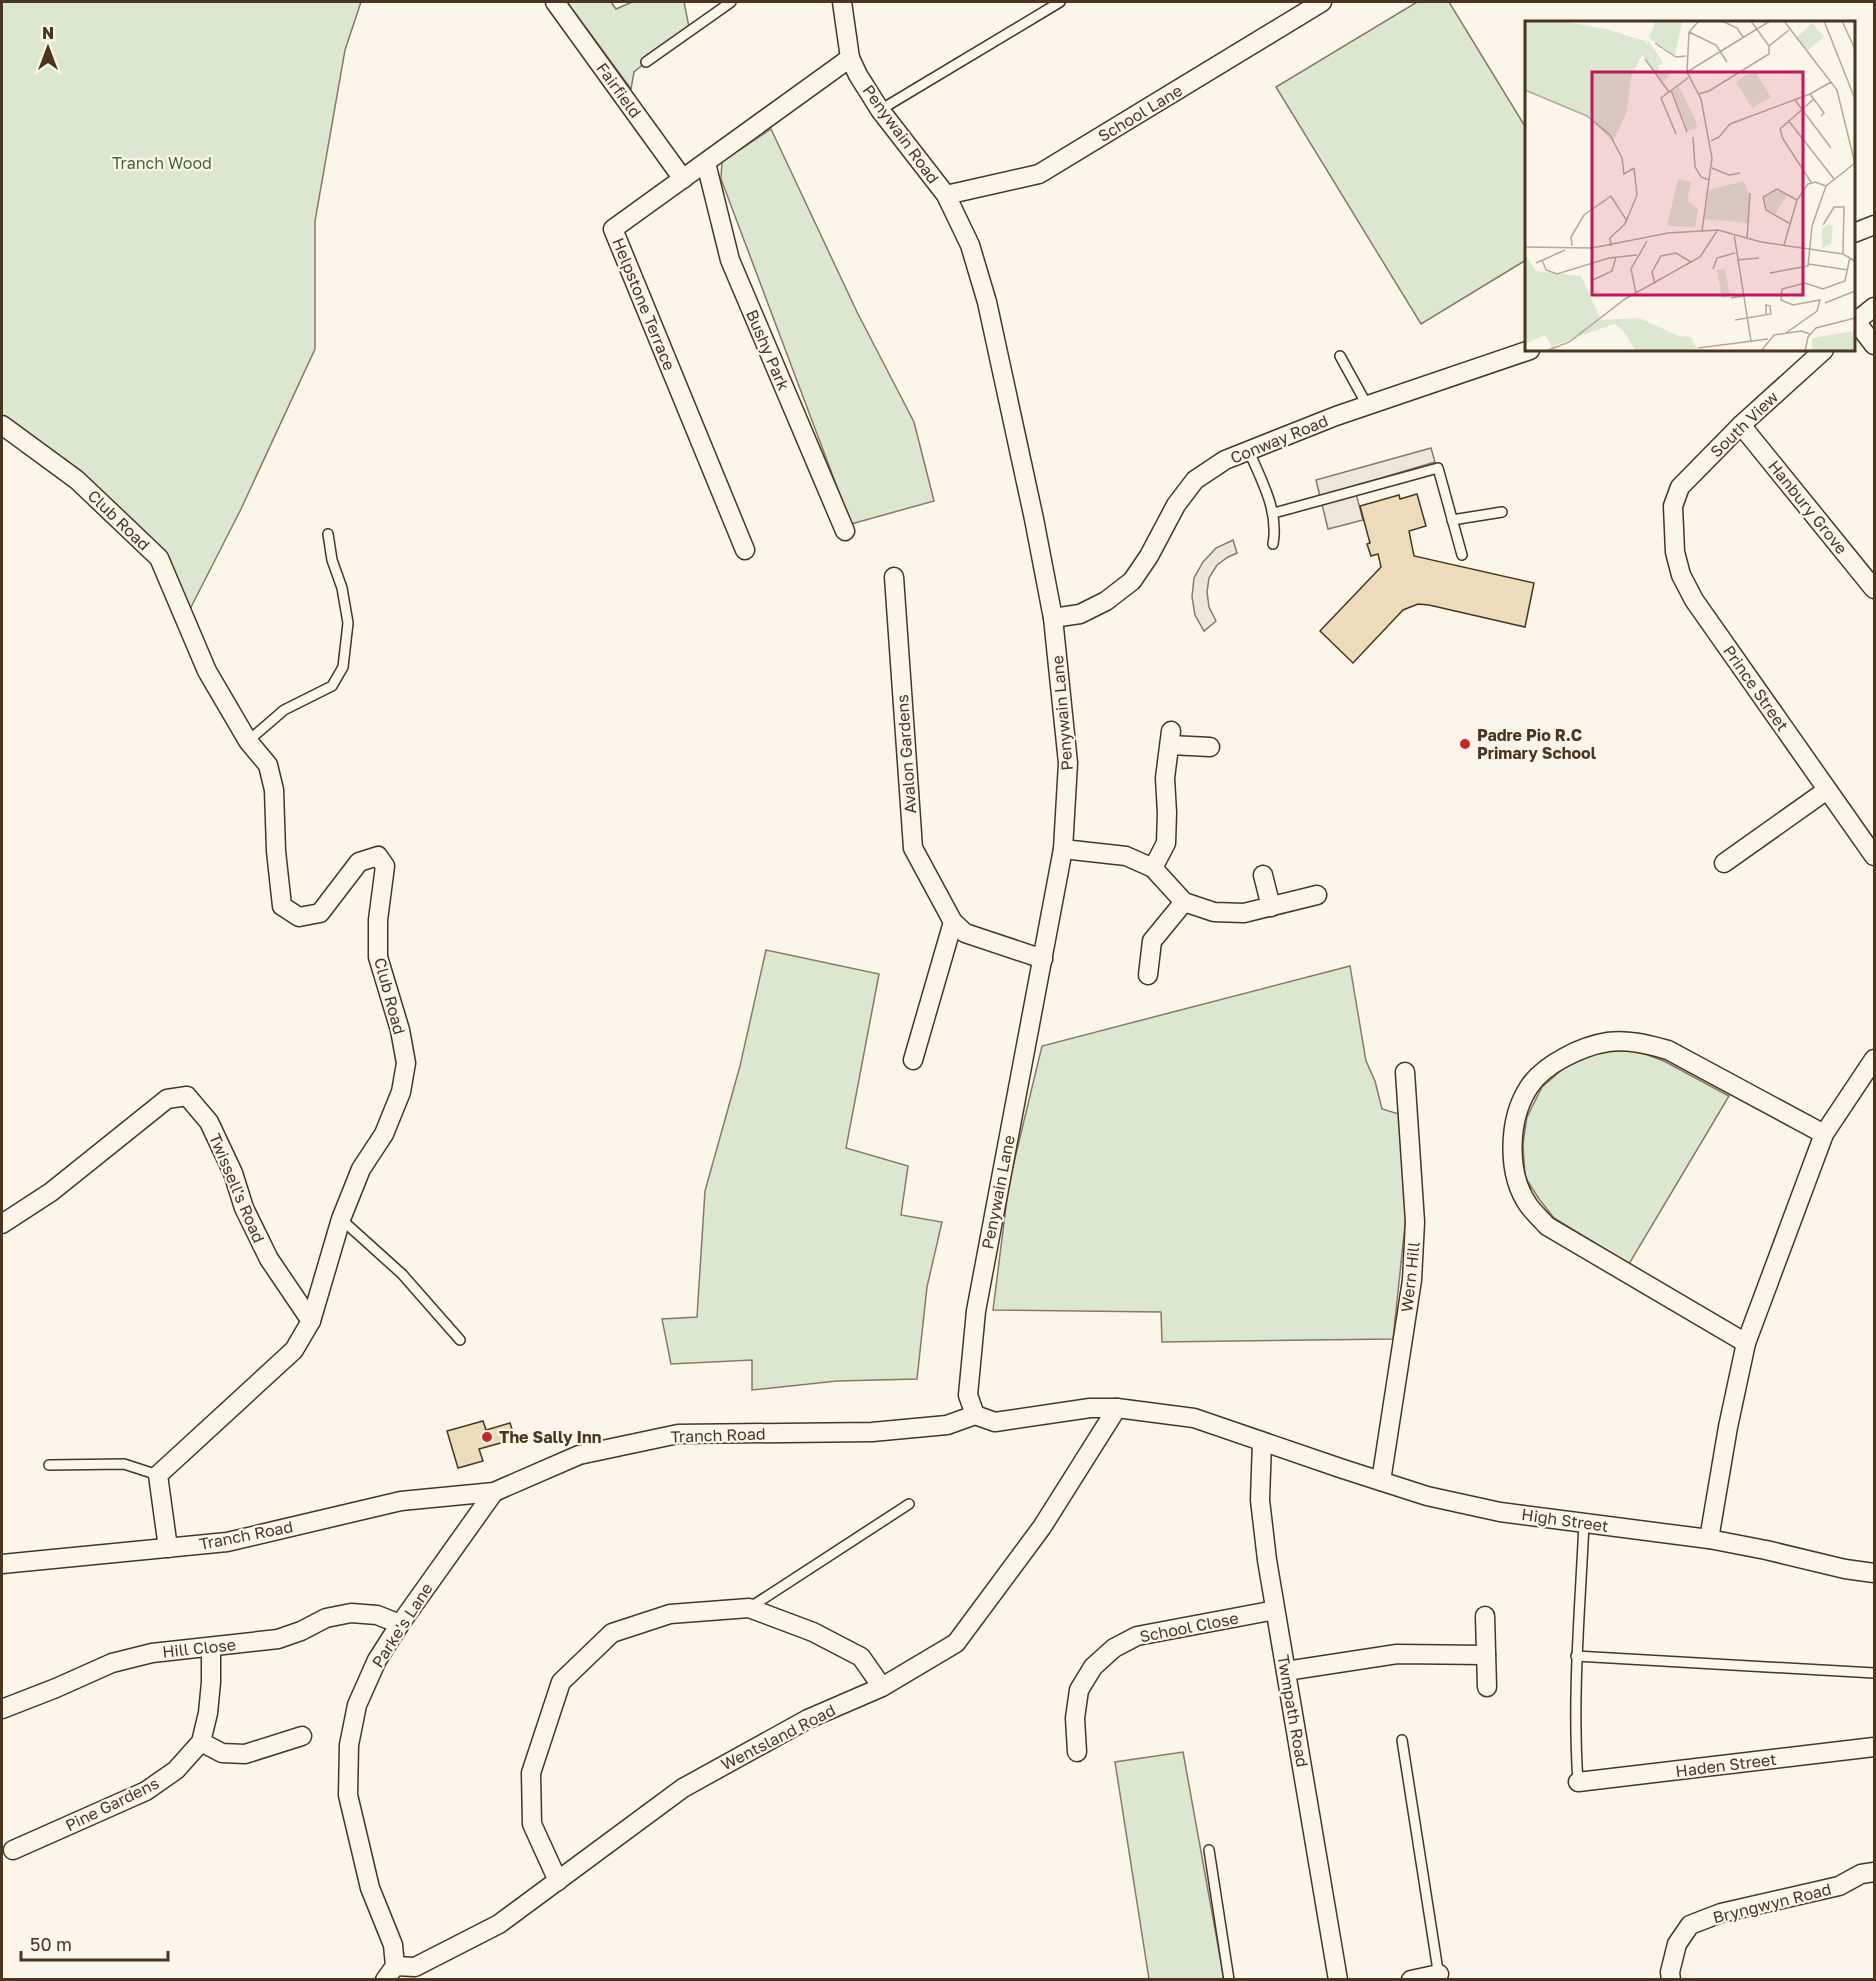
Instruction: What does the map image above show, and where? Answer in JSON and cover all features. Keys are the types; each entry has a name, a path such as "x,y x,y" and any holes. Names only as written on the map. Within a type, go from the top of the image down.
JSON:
{"street":[{"name":"Fairfield","path":"555,2 683,179"},
{"name":"Penywain Road","path":"842,2 850,58 858,75 880,110 946,195"},
{"name":"School Lane","path":"946,195 1039,174 1322,2"},
{"name":"Helpstone Terrace","path":"746,549 613,229 850,58"},
{"name":"Bushy Park","path":"706,164 730,260 845,531"},
{"name":"Penywain Lane","path":"946,195 970,244 987,302 1032,509 1053,618 1068,763 1064,849 976,1311 968,1395 975,1415"},
{"path":"1855,233 1875,225"},
{"path":"1855,320 1875,307"},
{"path":"1855,322 1875,345"},
{"name":"Conway Road","path":"1053,618 1080,614 1106,601 1132,581 1149,556 1176,505 1195,480 1225,460 1248,449 1367,405 1527,351"},
{"name":"South View","path":"1673,506 1680,487 1741,425 1823,351"},
{"name":"Club Road","path":"2,425 77,480 159,558 207,671 249,741 268,765 274,790 276,851 282,906 300,917 320,913 359,862 378,856 385,866 378,920 378,957 400,1030 406,1063 400,1092 384,1134 361,1169 341,1219 311,1321 294,1350 158,1475"},
{"name":"Hanbury Grove","path":"1741,425 1875,589"},
{"name":"Prince Street","path":"1673,506 1675,552 1681,575 1694,600 1875,856"},
{"name":"Avalon Gardens","path":"894,577 913,848 953,922"},
{"path":"1153,868 1166,843 1165,778 1170,738 1210,747"},
{"path":"1724,863 1827,790"},
{"path":"1064,849 1126,856 1153,868 1184,902 1214,912 1244,913 1317,894"},
{"path":"1263,875 1271,907"},
{"path":"1148,975 1152,941 1184,902"},
{"path":"913,1060 953,922 965,933 1043,959"},
{"path":"1746,1343 1547,1226 1528,1204 1515,1174 1512,1141 1518,1112 1530,1086 1551,1066 1582,1049 1610,1042 1641,1043 1668,1050 1824,1134"},
{"path":"1709,1539 1728,1427 1746,1343 1824,1134 1875,1059"},
{"name":"Wern Hill","path":"1381,1481 1412,1280 1415,1222 1405,1072"},
{"name":"Twissell's Road","path":"2,1224 51,1192 167,1100 187,1096 209,1122 233,1173 244,1208 269,1259 311,1321"},
{"path":"975,1415 995,1422 1090,1408 1117,1408 1194,1418 1262,1442"},
{"name":"Wentsland Road","path":"390,1973 415,1967 499,1924 683,1788 808,1719 882,1688 956,1643 1042,1527 1117,1408"},
{"name":"Tranch Road","path":"2,1564 227,1542 401,1501 494,1492 579,1455 678,1434 872,1432 947,1425 975,1415"},
{"name":"High Street","path":"1262,1442 1427,1496 1500,1512 1709,1539 1875,1574"},
{"name":"Twmpath Road","path":"1262,1442 1260,1500 1267,1560 1338,1980"},
{"path":"158,1475 168,1548"},
{"name":"Parke's Lane","path":"390,1973 393,1944 370,1887 348,1795 349,1745 357,1705 377,1660 400,1624 494,1492"},
{"path":"558,1881 532,1824 531,1773 561,1682 612,1633 670,1614 750,1608 813,1632 861,1658 882,1688"},
{"name":"School Close","path":"1077,1752 1075,1718 1079,1690 1093,1667 1114,1648 1137,1636 1275,1610"},
{"name":"Hill Close","path":"2,1708 56,1688 112,1663 152,1653 278,1639 326,1618 351,1613 377,1615 400,1624"},
{"path":"1485,1616 1487,1687"},
{"name":"Pine Gardens","path":"13,1850 146,1791 176,1770 201,1742 208,1713 211,1647"},
{"path":"1286,1671 1397,1654 1486,1654"},
{"path":"201,1742 222,1753 245,1754 302,1736"},
{"name":"Haden Street","path":"1578,1782 1875,1747"},
{"name":"Bryngwyn Road","path":"1671,1980 1670,1972 1677,1944 1690,1925 1721,1913 1839,1886 1861,1874 1875,1872"},
{"path":"1411,1980 1439,1977"}],"lane":[{"path":"646,62 731,2"},
{"path":"880,110 1060,2"},
{"path":"1340,356 1367,405"},
{"path":"1248,449 1274,513 1273,544"},
{"path":"1274,513 1438,468 1462,555"},
{"path":"1452,520 1502,512"},
{"path":"249,741 284,710 332,686 343,667 348,623 342,588 332,560 328,534"},
{"path":"341,1219 402,1274 460,1340"},
{"path":"49,1465 124,1464 158,1475"},
{"path":"750,1608 909,1504"},
{"path":"1578,1782 1576,1656 1584,1523"},
{"path":"1576,1656 1875,1673"},
{"path":"1401,1740 1439,1977"},
{"path":"1209,1850 1229,1980"}],"green space":[{"name":"Tranch Wood","path":"2,2 361,2 345,50 315,221 315,349 241,509 185,619 159,558 2,425"},
{"path":"567,2 611,2 616,9 632,2 684,2 689,27 634,72 631,89"},
{"path":"1417,2 1449,2 1525,126 1525,261 1421,324 1276,87"},
{"path":"771,129 857,312 914,422 934,501 851,524 721,179 722,162"},
{"path":"766,950 879,974 846,1148 908,1166 901,1215 942,1222 927,1287 917,1379 837,1381 752,1390 752,1360 671,1364 662,1319 697,1317 705,1191 740,1066"},
{"path":"1350,966 1366,1061 1375,1081 1382,1109 1399,1114 1406,1216 1393,1339 1162,1342 1161,1312 993,1310 1009,1183 1042,1046"},
{"path":"1637,1051 1664,1061 1729,1096 1629,1264 1554,1218 1525,1177 1523,1144 1527,1117 1542,1087 1585,1053"},
{"path":"1183,1752 1224,1979 1149,1979 1115,1762"}],"shaded area":[{"path":"1431,448 1435,462 1354,486 1363,520 1328,529 1316,480"},
{"path":"1233,540 1237,553 1217,565 1209,578 1207,592 1209,607 1216,621 1204,631 1195,615 1192,597 1194,578 1203,562 1216,548"}],"building":[{"path":"1417,494 1426,526 1409,531 1414,556 1534,583 1525,627 1418,604 1403,610 1353,663 1320,631 1381,567 1378,554 1371,556 1367,544 1370,543 1360,506 1399,495 1400,499"},
{"path":"483,1421 486,1430 510,1423 515,1439 479,1449 483,1461 458,1468 447,1431"}],"place":[{"name":"Padre Pio R.C Primary School","path":"1465,744"},
{"name":"The Sally Inn","path":"487,1437"}]}
